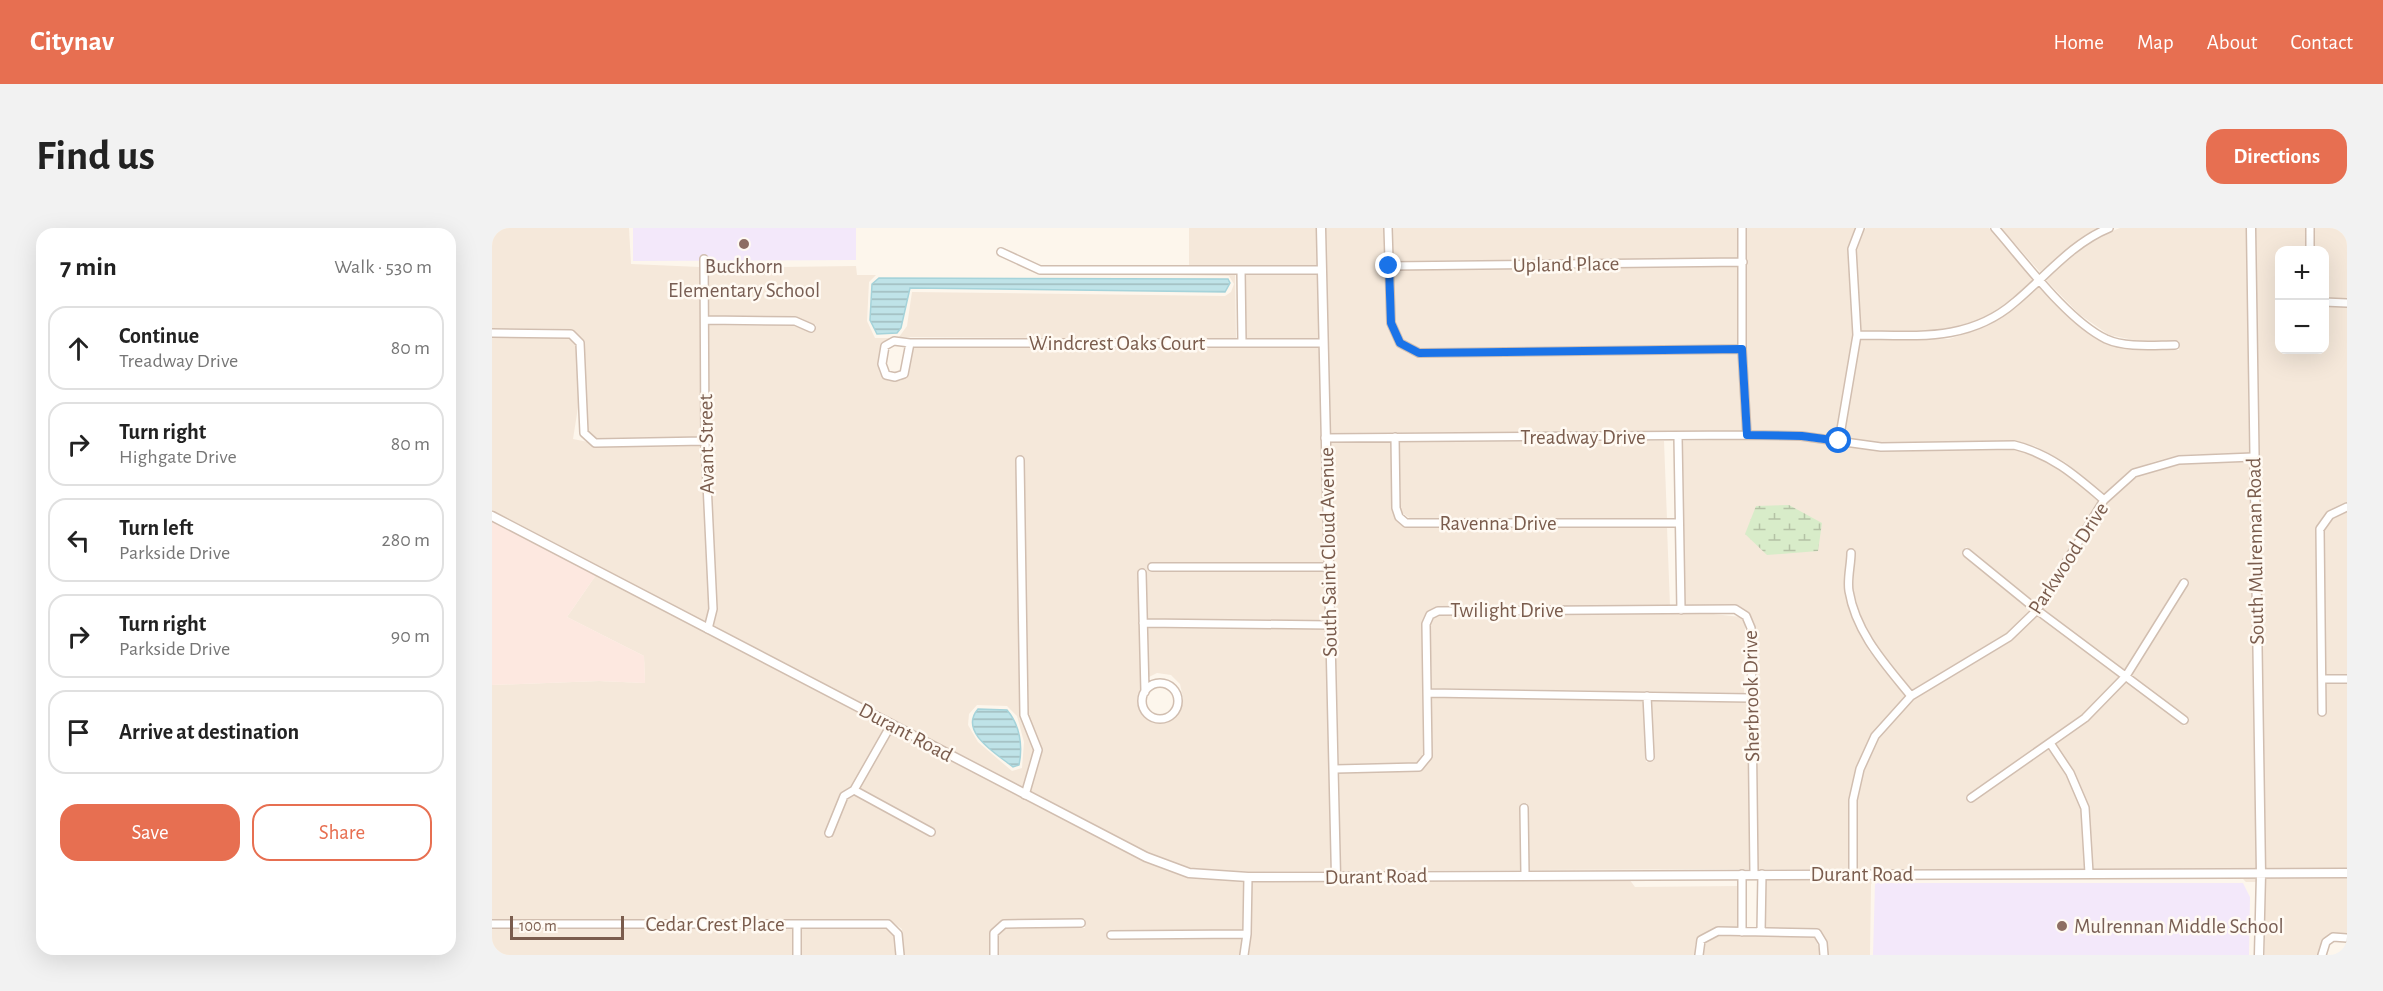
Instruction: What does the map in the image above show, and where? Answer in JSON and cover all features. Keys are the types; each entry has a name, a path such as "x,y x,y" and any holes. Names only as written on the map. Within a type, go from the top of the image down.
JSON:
{"street":[{"name":"South Saint Cloud Avenue","path":"1321,228 1336,876"},
{"path":"1388,228 1391,323 1400,343 1419,353 1742,349"},
{"path":"1742,228 1742,349 1747,435"},
{"path":"1839,441 1857,335 1852,249 1860,228"},
{"path":"1995,228 2076,317 2107,339 2138,345 2175,345"},
{"path":"1857,335 1947,335 1986,322 2015,303 2039,278 2093,234 2109,228"},
{"name":"South Mulrennan Road","path":"2251,228 2261,874 2259,955"},
{"path":"2310,228 2310,246"},
{"path":"1000,252 1040,270 1322,270"},
{"name":"Avant Street","path":"704,259 705,441 713,609 708,629"},
{"name":"Upland Place","path":"1389,266 1743,262"},
{"path":"1241,270 1242,343"},
{"path":"2329,302 2347,303"},
{"path":"705,320 795,321 811,328"},
{"path":"492,333 571,334 580,343 584,433 595,443 705,441"},
{"name":"Windcrest Oaks Court","path":"909,343 904,374 895,377 886,375 882,364 885,346 894,341 909,343 1323,343"},
{"name":"Treadway Drive","path":"1325,438 1747,435 1802,436 1881,447 2014,445 2033,450 2064,466 2104,500"},
{"name":"Ravenna Drive","path":"1395,437 1396,508 1399,517 1406,523 1679,523"},
{"path":"1678,437 1681,610"},
{"name":"Parkwood Drive","path":"1853,874 1853,800 1860,769 1875,736 1911,696 2009,637 2037,610 2104,500 2134,473 2179,460 2253,457"},
{"path":"1020,460 1024,715 1038,750 1025,795"},
{"path":"2322,712 2320,529 2330,515 2347,507"},
{"name":"Durant Road","path":"492,516 1025,795 1146,857 1177,870 1212,876 1248,877 1525,874 2347,873"},
{"path":"1851,553 1849,590 1859,621 1872,648 1911,696"},
{"path":"1967,553 2037,610 2184,720"},
{"path":"1152,567 1329,567"},
{"path":"1142,573 1145,692 1143,707 1151,716 1163,719 1177,709 1176,692 1168,684 1156,683 1145,692"},
{"path":"1971,798 2085,718 2126,676 2184,583"},
{"name":"Sherbrook Drive","path":"1681,610 1735,609 1746,616 1751,628 1751,698 1761,932"},
{"name":"Twilight Drive","path":"1335,769 1419,767 1428,756 1426,624 1430,615 1438,611 1681,610"},
{"path":"1143,623 1330,625"},
{"path":"2322,679 2347,679"},
{"path":"1428,693 1751,698"},
{"path":"1647,696 1650,757"},
{"path":"829,833 844,796 854,790 891,725"},
{"path":"2050,743 2070,773 2085,807 2089,873"},
{"path":"854,790 931,832"},
{"path":"1524,807 1525,874"},
{"path":"1742,874 1742,932"},
{"path":"1244,955 1247,934 1248,877"},
{"path":"994,955 994,933 1004,924 1081,923"},
{"name":"Cedar Crest Place","path":"492,924 888,924 898,934 900,955"},
{"path":"797,924 797,955"},
{"path":"1699,955 1701,940 1718,931 1817,933 1823,943 1824,955"},
{"path":"1111,935 1247,934"},
{"path":"2322,955 2326,942 2333,938 2347,938"}],"shaded area":[{"path":"492,228 629,228 631,264 700,267 701,437 596,438 587,431 583,340 571,329 492,328"},
{"name":"Buckhorn Elementary School","path":"633,228 856,228 856,260 633,261"},
{"path":"1189,228 1317,228 1318,266 1189,266"},
{"path":"1325,228 1384,228 1387,325 1398,347 1417,357 1738,353 1742,431 1329,433"},
{"path":"1392,228 1739,228 1739,258 1393,261"},
{"path":"1746,228 1855,228 1848,249 1853,335 1836,436 1802,432 1750,431 1746,349"},
{"path":"1866,228 1989,228 2034,278 2012,299 1985,318 1947,331 1861,331 1856,249 1858,239"},
{"path":"2001,228 2098,228 2040,272"},
{"path":"2120,228 2247,228 2249,453 2179,455 2153,462 2132,470 2104,494 2065,462 2035,446 2015,441 1881,443 1844,438 1860,340 1949,339 1988,326 2017,307 2039,284 2073,320 2105,343 2138,349 2179,350 2179,341 2139,341 2109,335 2079,314 2045,279 2095,238"},
{"path":"2255,228 2306,228 2306,246 2275,246 2275,354 2329,354 2329,306 2347,307 2347,502 2327,512 2316,529 2318,716 2326,716 2325,684 2347,683 2347,868 2265,869"},
{"path":"2314,228 2347,228 2347,298 2329,298 2329,246 2314,246"},
{"path":"856,266 857,275 876,275 869,282 867,321 875,338 890,338 881,345 878,365 880,374 889,381 900,381 907,376 913,348 1320,348 1326,620 1147,619 1146,569 1138,569 1142,685 1139,696 1145,710 1156,717 1163,718 1177,712 1183,698 1180,684 1171,675 1157,673 1149,677 1147,628 1326,629 1332,871 1224,872 1178,866 1147,853 1030,792 1042,751 1028,714 1023,456 1016,456 1020,715 1034,750 1023,789 713,626 717,610 709,441 709,325 794,326 813,333 816,325 795,317 709,316 708,268","holes":["977,705 1007,706 1017,716 1024,742 1022,768 1012,771 978,742 968,725 969,714"]},
{"path":"1739,266 1738,344 1420,348 1403,339 1395,322 1393,270"},
{"path":"1177,275 1235,275 1236,339 899,337 907,326 912,292 1225,296 1231,292 1234,284 1229,276"},
{"path":"1245,275 1318,275 1320,339 1246,339"},
{"path":"492,337 570,338 576,345 579,401 573,439 588,442 595,447 701,446 709,609 706,623 492,511"},
{"path":"1747,439 1803,441 1881,451 2014,450 2032,454 2062,470 2099,501 2036,604 1966,547 1962,554 2030,610 2007,633 1912,690 1875,646 1862,619 1853,590 1855,549 1848,549 1845,590 1855,622 1869,651 1906,696 1872,733 1856,768 1849,800 1849,869 1758,869 1754,623 1748,612 1735,605 1685,606 1682,441"},
{"path":"1664,441 1667,519 1411,519 1401,512 1399,442"},
{"path":"1329,442 1391,442 1393,514 1399,523 1406,527 1667,527 1670,606 1436,607 1428,612 1422,624 1424,754 1418,763 1339,764"},
{"path":"2249,462 2257,869 2093,869 2089,806 2073,771 2056,744 2088,721 2126,682 2185,726 2189,719 2131,675 2189,582 2182,577 2125,670 2042,609 2107,503 2136,477 2180,464"},
{"path":"2347,512 2347,674 2325,675 2324,531 2332,519"},
{"path":"492,521 596,575 567,617 644,656 645,683 599,681 492,685"},
{"path":"596,575 886,727 851,787 840,795 824,835 831,839 847,800 854,795 933,837 936,830 860,788 893,730 1160,868 1200,879 1244,881 1243,930 1107,931 1108,939 1242,939 1240,955 998,955 998,935 1006,928 1085,928 1085,919 1003,920 991,931 990,955 904,955 902,929 889,920 492,920 492,685 599,681 645,683 644,656 567,617"},
{"path":"1446,614 1713,614 1741,617 1745,622 1744,693 1432,688 1430,625 1433,618"},
{"path":"2037,615 2119,677 2083,714 1966,797 1970,803 2049,749 2066,775 2081,809 2085,869 1857,869 1857,800 1864,771 1878,739 1914,699 2011,641"},
{"path":"1432,697 1644,700 1646,762 1654,761 1651,701 1747,702 1750,869 1529,870 1527,803 1520,804 1521,870 1340,871 1339,773 1422,770 1432,756"},
{"path":"2347,877 2347,933 2333,933 2324,938 2318,955 2265,955 2265,878"},
{"path":"1766,878 2257,878 2257,882 2246,882 2243,879 1875,879 1871,884 1870,955 1828,955 1826,941 1817,928 1765,928"},
{"path":"1629,879 1635,887 1738,886 1738,927 1718,927 1700,936 1695,945 1695,955 1248,955 1251,938 1252,881"},
{"name":"Mulrennan Middle School","path":"1875,883 2243,883 2250,897 2249,955 1873,955"},
{"path":"793,928 793,955 492,955 492,929"},
{"path":"801,928 887,929 895,935 896,955 801,955"},
{"path":"1719,935 1815,937 1821,955 1703,955 1704,943"}],"green space":[{"path":"1789,505 1822,523 1818,551 1767,555 1745,534 1756,506"}],"water":[{"path":"879,278 1228,279 1230,283 1225,292 910,288 901,328 897,333 877,334 870,320 872,284"},
{"path":"978,709 1007,710 1015,722 1019,736 1021,750 1019,765 1013,767 982,742 976,734 973,718"}],"place":[{"name":"Buckhorn Elementary School","path":"744,244"},
{"name":"Mulrennan Middle School","path":"2062,926"}],"route":[{"path":"1389,266 1391,323 1400,343 1419,353 1742,349 1747,435 1802,436 1839,441"}]}
